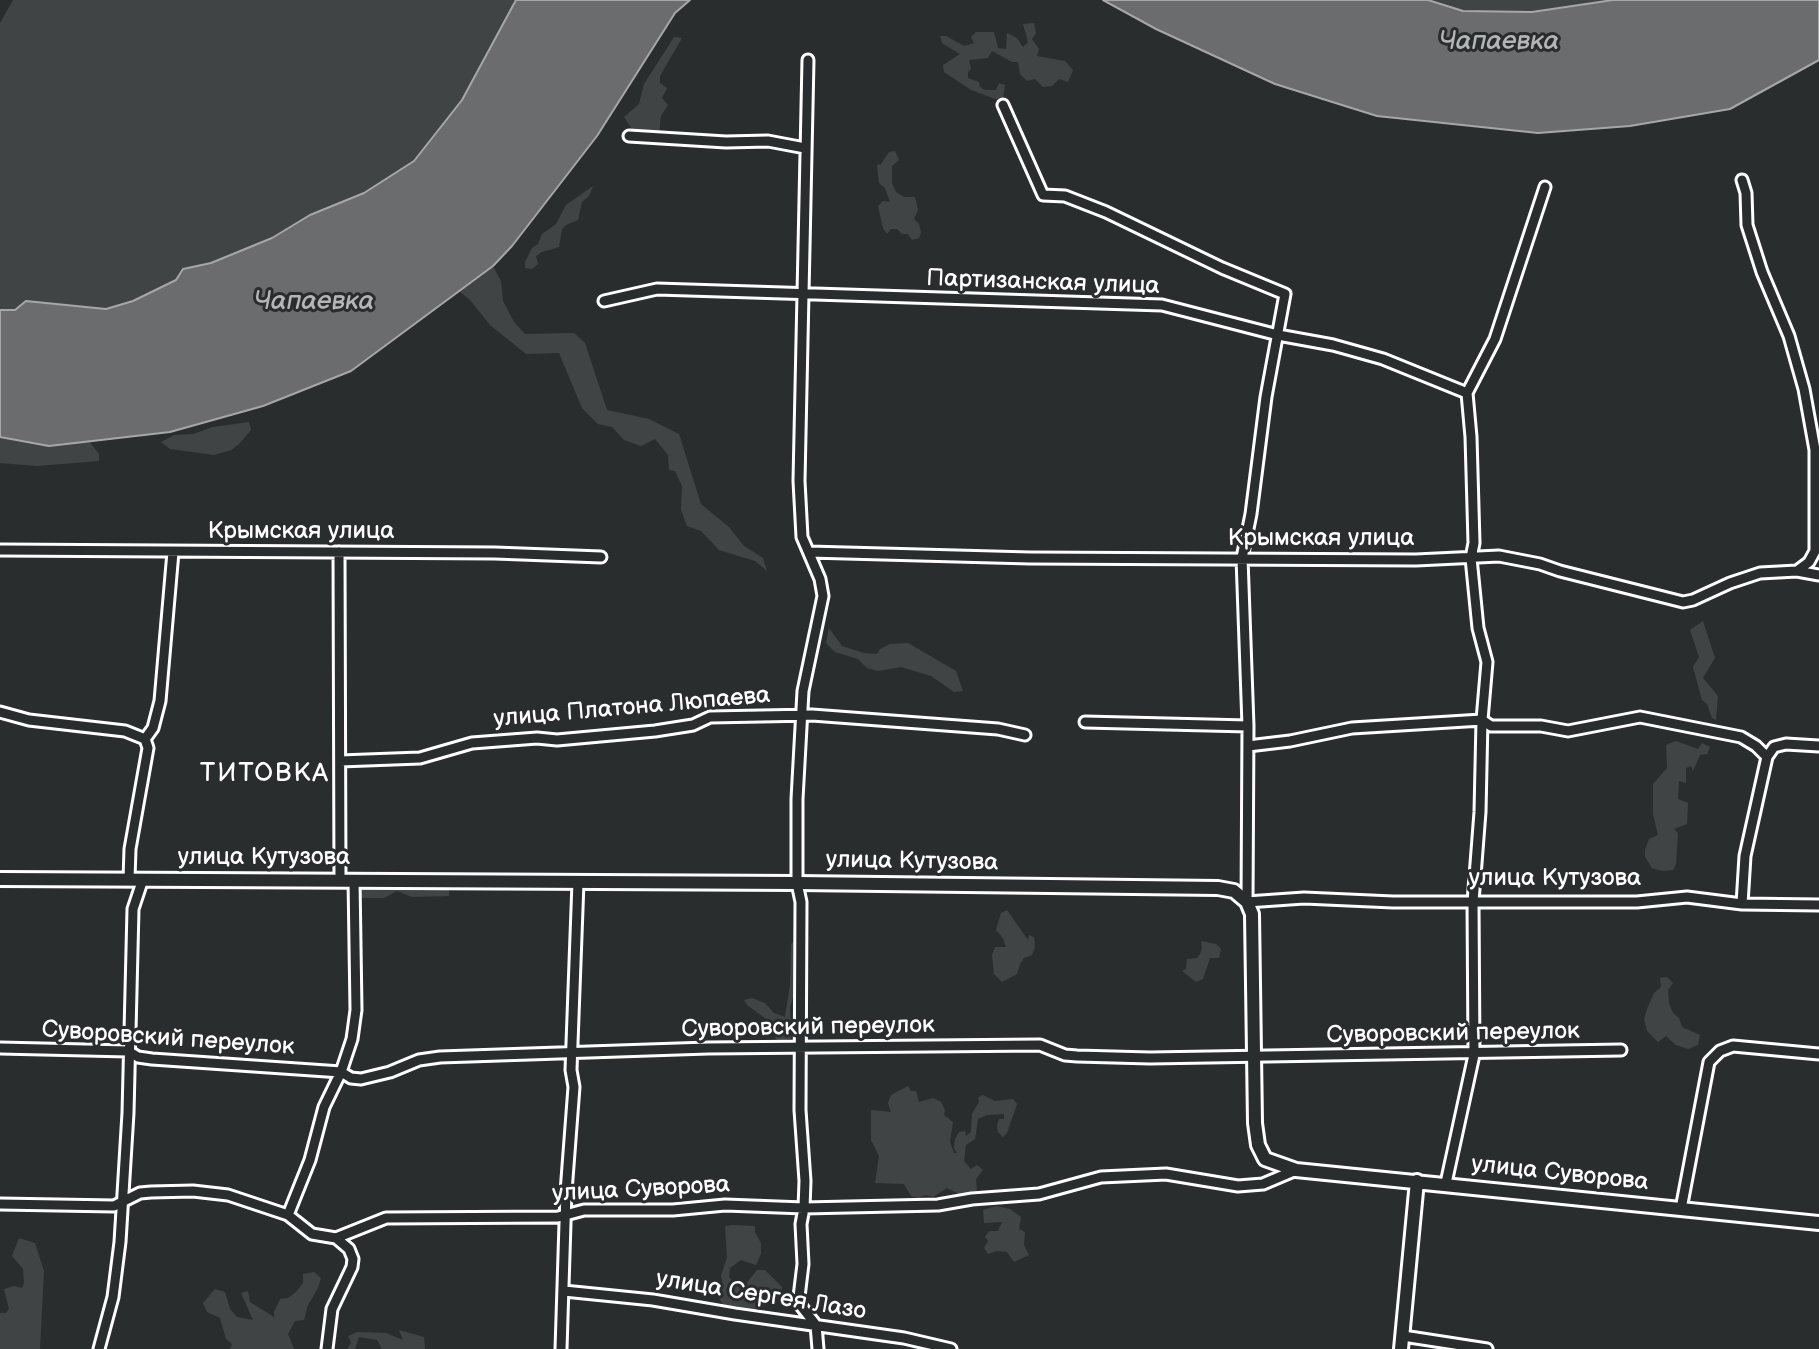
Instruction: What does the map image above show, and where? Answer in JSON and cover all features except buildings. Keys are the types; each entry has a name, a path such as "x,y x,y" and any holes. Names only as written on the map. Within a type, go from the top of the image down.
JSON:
{"street":[{"path":"808,60 799,481 802,537 820,579 823,596 803,691 801,716 797,883 801,902 800,1110 804,1208 799,1297 801,1306 816,1325 818,1349"},
{"name":"Партизанская улица","path":"1003,105 1043,195 1065,196 1106,212 1222,268 1285,294 1278,335"},
{"path":"629,136 726,142 768,141 805,148"},
{"path":"1742,180 1746,193 1747,225 1762,272 1789,336 1804,389 1815,450 1815,551 1809,562 1797,571"},
{"path":"1446,1183 1474,1055 1473,902 1487,662 1478,628 1471,558 1474,543 1467,393 1495,339 1545,187"},
{"name":"Партизанская улица","path":"604,301 657,289 1162,305 1383,359 1467,393"},
{"path":"1255,1058 1252,914 1247,902 1248,726 1242,558 1278,335"},
{"name":"Крымская улица","path":"0,550 495,553 601,557"},
{"path":"145,739 153,728 160,701 173,552"},
{"path":"339,552 340,880"},
{"name":"Крымская улица","path":"809,552 1030,558 1416,560 1499,556 1683,602 1746,576 1797,571 1819,575"},
{"path":"0,712 29,720 125,731 145,739 148,748 130,849 129,879"},
{"name":"улица Платона Люпаева","path":"340,761 420,758 472,743 537,738 557,740 655,731 693,725 710,717 801,716 998,729 1025,735"},
{"path":"1248,746 1352,728 1482,720 1491,726 1541,726 1568,731 1640,717 1741,737 1767,757"},
{"path":"1085,722 1248,726"},
{"path":"1742,904 1745,856 1767,757 1774,747 1786,744 1819,746"},
{"name":"улица Кутузова","path":"0,879 1218,888 1234,891 1247,902 1304,898 1393,902 1637,902 1687,897 1742,904 1819,905"},
{"path":"99,1349 116,1278 128,1113 133,909 143,879"},
{"path":"288,1215 310,1160 324,1107 352,1039 356,1010 354,880"},
{"path":"561,1349 574,1087 571,1070 578,882"},
{"name":"Суворовский переулок","path":"0,1048 128,1051 138,1057 152,1059 341,1072 361,1079 419,1060 800,1046 1040,1045 1065,1055 1077,1056 1255,1058 1263,1055 1343,1057 1621,1050"},
{"path":"1681,1209 1709,1062 1720,1051 1733,1046 1819,1054"},
{"name":"улица Суворова","path":"1255,1058 1258,1145 1265,1159 1296,1170 1819,1223"},
{"name":"улица Суворова","path":"336,1238 386,1218 566,1216 584,1210 673,1210 725,1205 804,1208 938,1205 1039,1194 1101,1177 1166,1174 1238,1186 1263,1184 1296,1170"},
{"path":"1417,1181 1402,1342 1487,1349"},
{"path":"0,1204 114,1206 140,1193 193,1191 228,1195 288,1215 312,1234 336,1238 349,1249 353,1259 332,1309 327,1349"},
{"name":"улица Сергея Лазо","path":"564,1291 653,1300 904,1338 951,1349"}],"shaded area":[{"path":"13,0 516,0 462,100 414,161 364,193 310,215 272,237 211,263 183,269 176,280 133,301 106,309 26,301 15,310 0,310 0,23"},
{"path":"1428,0 1613,0 1532,12 1463,11"},
{"path":"1034,23 1036,33 1032,39 1039,49 1037,56 1065,61 1073,70 1068,82 1059,79 1052,86 1043,87 1035,79 1027,81 1020,74 1018,62 992,51 988,58 969,60 971,69 968,78 979,82 985,90 996,90 999,83 1005,85 1003,98 998,100 971,90 944,72 943,65 960,54 942,43 940,36 964,46 974,43 971,37 976,32 994,32 998,48 1006,49 1007,33 1017,38 1023,47 1028,42 1023,24"},
{"path":"674,37 682,38 660,76 660,83 667,88 662,98 668,105 661,116 659,135 634,132 624,117 639,104 644,84"},
{"path":"895,151 899,160 892,166 892,183 896,192 904,197 915,197 918,210 914,219 921,233 919,238 912,240 908,234 902,234 897,229 891,229 887,234 878,206 883,201 890,202 885,188 879,183 877,165 889,152"},
{"path":"593,186 582,202 578,220 562,229 559,247 542,252 536,256 538,264 532,269 525,268 532,248 538,244 542,234 556,224 566,205"},
{"path":"493,266 501,281 503,301 514,322 525,334 574,333 585,343 607,410 649,419 679,434 701,504 729,527 744,546 763,558 767,571 755,561 719,550 701,531 687,526 681,510 682,486 675,471 669,470 668,455 655,439 641,446 624,440 612,427 598,424 582,408 559,353 526,354 490,325 459,291"},
{"path":"249,422 251,430 239,444 214,455 170,449 161,442 174,435"},
{"path":"0,437 49,446 89,441 99,454 99,461 37,466 0,463"},
{"path":"1703,621 1715,658 1703,678 1718,696 1716,720 1702,700 1693,667 1699,657 1690,630"},
{"path":"829,628 842,646 864,653 877,654 890,644 908,643 956,671 963,691 954,692 931,676 901,667 878,671 867,668 858,659 835,652 826,643"},
{"path":"1676,741 1698,749 1702,743 1710,747 1707,754 1700,755 1693,771 1691,766 1686,768 1686,783 1679,781 1678,799 1688,803 1687,824 1674,829 1678,833 1676,864 1673,870 1663,871 1652,868 1645,857 1645,850 1649,839 1658,835 1653,814 1653,784 1667,768 1666,745"},
{"path":"385,884 423,891 428,886 449,890 449,896 412,897 397,891 384,898 360,898 359,892 364,886 378,890"},
{"path":"1007,910 1028,940 1029,935 1034,937 1035,946 1032,955 1020,964 1017,974 1002,982 994,974 992,955 995,947 1006,947 996,930 1001,913"},
{"path":"796,940 795,991 790,1007 791,1039 777,1041 766,1019 744,1000 752,998 765,1003 774,1013 785,1017 791,944"},
{"path":"1201,941 1216,944 1221,949 1219,958 1210,958 1203,979 1196,982 1182,971 1186,969 1187,959 1197,958 1200,954"},
{"path":"1667,977 1673,983 1668,990 1673,1013 1682,1027 1700,1035 1698,1045 1688,1049 1676,1045 1666,1036 1658,1042 1647,1031 1644,1019 1647,1009 1654,993 1661,987 1660,978"},
{"path":"908,1086 911,1091 916,1091 919,1102 933,1098 941,1102 944,1115 953,1122 950,1142 954,1153 957,1153 954,1148 959,1132 965,1131 966,1136 971,1132 972,1114 978,1098 983,1095 995,1101 1013,1099 1017,1104 1003,1137 997,1126 999,1119 1004,1119 1004,1114 987,1115 978,1119 975,1139 966,1145 964,1161 971,1169 977,1165 983,1170 976,1179 977,1191 961,1195 947,1188 933,1197 926,1195 918,1198 911,1196 904,1184 875,1183 879,1156 871,1140 871,1110 891,1112 888,1103 891,1095"},
{"path":"996,1206 1010,1209 1021,1217 1019,1229 1025,1232 1024,1245 1029,1255 1014,1262 1007,1252 988,1254 984,1248 988,1241 985,1237 989,1231 998,1231 1002,1222 984,1223 983,1210"},
{"path":"725,1226 755,1226 761,1254 756,1265 741,1260 730,1268 729,1277 741,1290 757,1270 765,1270 782,1287 781,1303 772,1293 766,1297 764,1306 754,1309 723,1305 719,1298 727,1257"},
{"path":"19,1238 35,1243 44,1271 40,1349 0,1349 0,1313 6,1313 9,1309 4,1289 14,1286 22,1288 24,1283 23,1269 12,1256"},
{"path":"314,1272 321,1278 318,1288 304,1320 295,1321 288,1334 294,1349 230,1349 232,1344 226,1339 220,1318 207,1312 203,1303 215,1289 225,1292 230,1309 237,1317 253,1320 241,1293 248,1291 250,1302 274,1317 280,1299 296,1292 303,1283 303,1274"},
{"path":"399,1330 424,1337 425,1349 382,1349 377,1340 359,1337 355,1349 347,1349 351,1343 348,1336 357,1332 386,1333 403,1340"}],"water":[{"name":"Чапаевка","path":"516,0 690,0 675,13 597,136 493,266 351,371 263,406 170,432 49,446 0,437 0,310 15,310 26,301 106,309 133,301 176,280 183,269 211,263 272,238 310,215 364,193 414,161 462,100"},
{"name":"Чапаевка","path":"1103,0 1428,0 1463,11 1532,12 1613,0 1819,0 1819,60 1730,109 1630,126 1538,133 1377,116 1275,84 1156,29"}],"district":[{"name":"ТИТОВКА","path":"265,774"}]}
